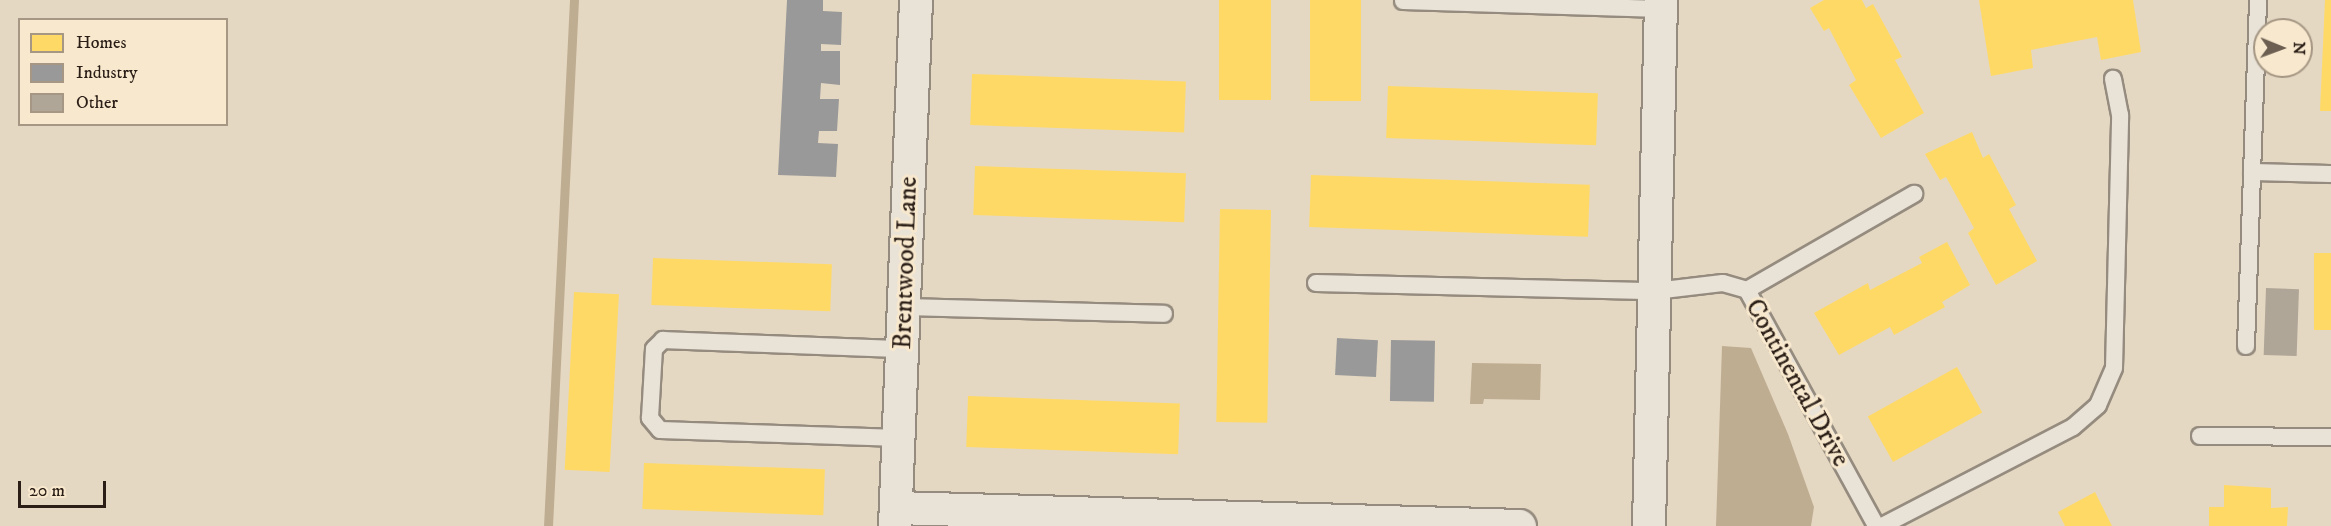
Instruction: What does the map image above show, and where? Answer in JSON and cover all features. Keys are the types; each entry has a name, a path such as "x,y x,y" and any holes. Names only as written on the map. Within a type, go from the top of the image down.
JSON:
{"street":[{"name":"Brentwood Lane","path":"896,517 916,0"},
{"path":"1648,526 1661,5"},
{"path":"896,517 1520,526"}],"lane":[{"path":"2246,346 2258,0"},
{"path":"1403,1 1661,5"},
{"path":"1882,526 2073,427 2098,405 2114,368 2121,115 2113,79"},
{"path":"2252,172 2331,174"},
{"path":"1747,290 1914,195"},
{"name":"Continental Drive","path":"1316,283 1655,291 1723,283 1747,290 1876,526"},
{"path":"904,307 1164,314"},
{"path":"899,438 660,430 650,418 654,349 663,340 902,349"},
{"path":"2200,436 2331,437"}],"shaded area":[{"path":"1722,346 1751,348 1788,434 1814,507 1811,526 1716,526"},
{"path":"1472,363 1541,364 1540,400 1484,399 1483,404 1470,404"}],"building: Homes":[{"path":"1219,0 1271,0 1271,100 1219,100"},
{"path":"1310,0 1361,0 1361,101 1310,101"},
{"path":"1824,0 1862,0 1866,8 1873,4 1902,57 1895,60 1924,113 1881,138 1849,85 1856,80 1829,28 1824,31 1810,8"},
{"path":"1979,0 2133,0 2141,52 2101,60 2097,37 2031,50 2033,68 1991,76"},
{"path":"2325,0 2331,0 2331,111 2320,111"},
{"path":"972,74 1186,81 1184,132 970,125"},
{"path":"1388,86 1598,93 1596,145 1386,138"},
{"path":"1972,132 1983,158 1989,154 2016,205 2009,209 2037,261 1996,285 1968,233 1974,228 1946,177 1940,180 1925,154"},
{"path":"975,166 1186,173 1184,222 973,215"},
{"path":"1311,175 1590,185 1588,237 1309,227"},
{"path":"1220,209 1271,210 1267,423 1216,422"},
{"path":"1947,242 1970,285 1942,302 1945,307 1894,335 1890,327 1839,355 1814,313 1868,283 1870,290 1922,263 1919,257"},
{"path":"2314,253 2331,253 2331,330 2314,330"},
{"path":"653,258 832,264 830,311 651,305"},
{"path":"574,292 619,294 610,472 565,470"},
{"path":"1957,367 1982,412 1893,462 1868,416"},
{"path":"968,396 1180,403 1178,454 966,447"},
{"path":"644,463 825,469 823,515 642,509"},
{"path":"2224,485 2271,488 2271,508 2288,507 2287,526 2209,526 2209,507 2224,507"},
{"path":"2095,492 2112,526 2065,526 2058,512"}],"building: Industry":[{"path":"787,0 823,0 823,11 842,12 841,45 821,44 821,51 840,51 840,85 821,83 820,99 839,99 837,131 819,131 818,143 838,144 836,177 778,175"},
{"path":"1337,338 1378,340 1376,377 1335,375"},
{"path":"1391,340 1435,341 1434,402 1390,401"}],"building: Other":[{"path":"2266,288 2299,289 2297,356 2264,355"}],"waterway":[{"path":"548,526 574,0"}]}
